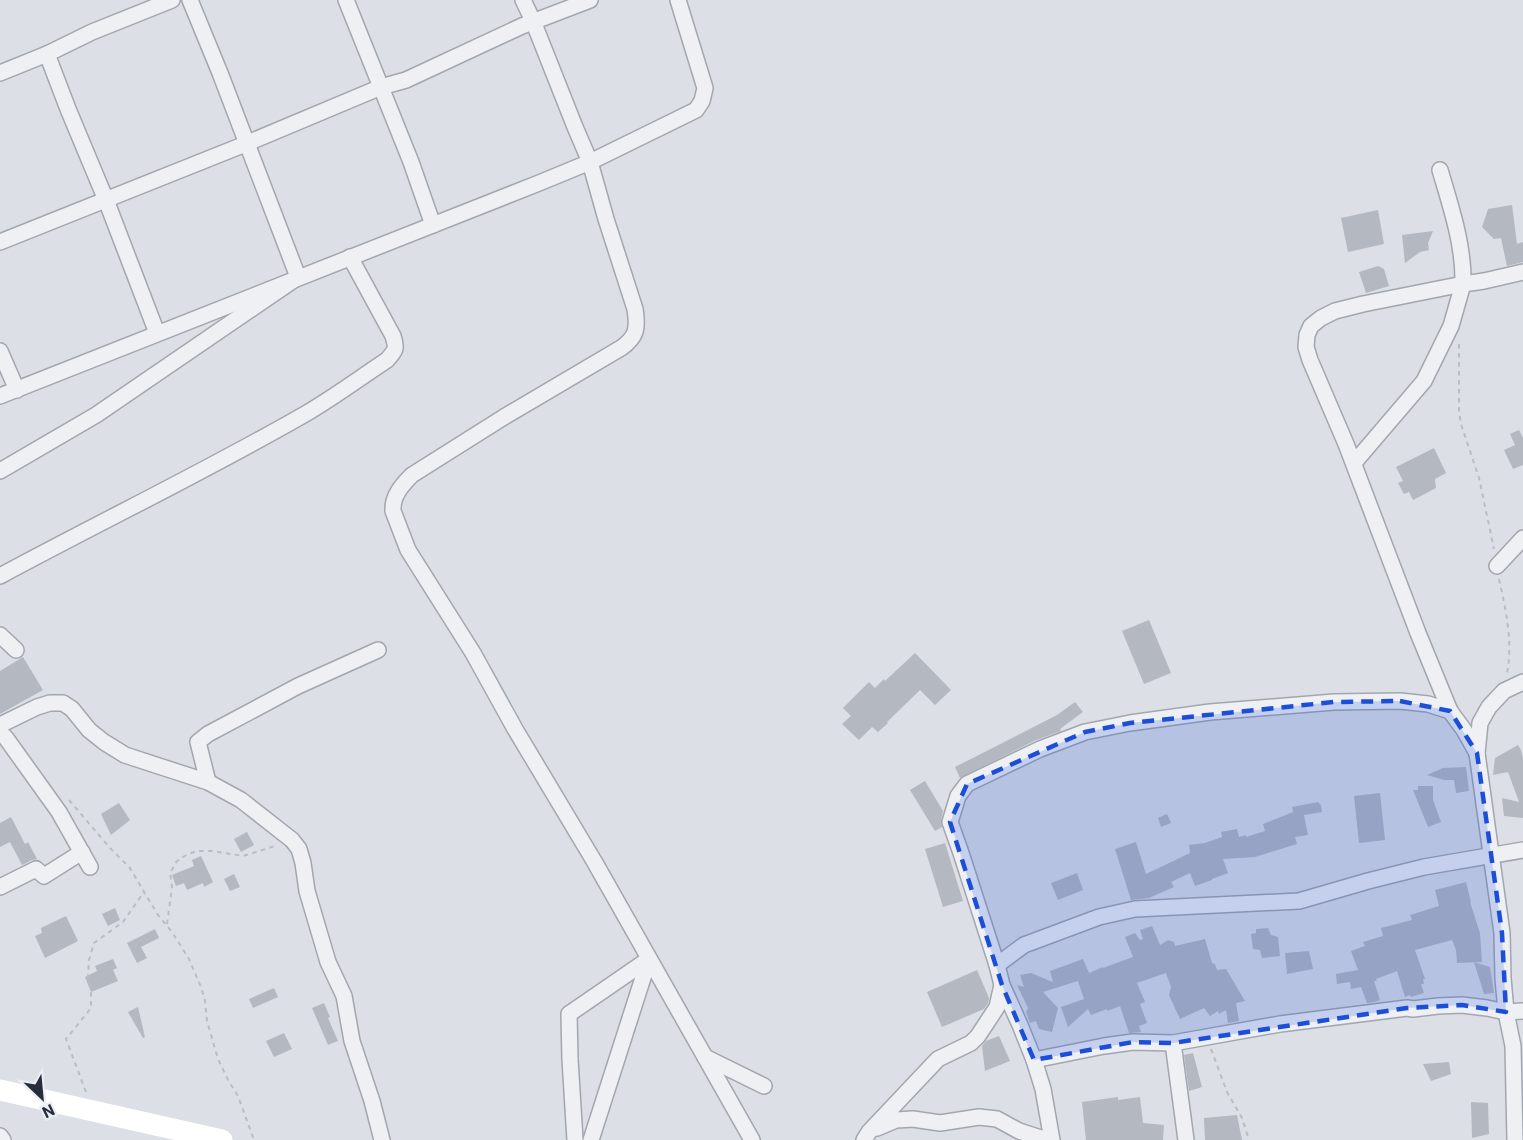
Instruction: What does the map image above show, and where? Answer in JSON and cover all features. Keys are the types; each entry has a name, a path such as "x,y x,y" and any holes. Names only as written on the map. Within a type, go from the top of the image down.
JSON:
{"street":[{"path":"0,73 172,0"},
{"path":"190,0 298,277"},
{"path":"346,0 411,162 433,225"},
{"path":"523,0 590,162 635,309 636,329 627,344 612,354 504,417 412,476 398,492 392,505 393,511 408,550 473,653 752,1140"},
{"path":"0,242 246,144 381,87 406,80 533,21 590,0"},
{"path":"0,396 590,162 696,110 702,101 705,88 678,0"},
{"path":"48,54 157,333"},
{"path":"1354,464 1424,381 1451,326 1463,284 1464,272 1461,250 1440,170"},
{"path":"0,576 218,463 309,411 387,360 395,352 396,345 393,336 350,257"},
{"path":"1477,753 1450,711 1418,633 1354,464 1308,353 1306,335 1311,326 1335,311 1397,296 1484,282 1523,272"},
{"path":"0,471 96,415 298,277"},
{"path":"0,351 16,390"},
{"path":"1497,567 1523,538"},
{"path":"0,636 16,650"},
{"path":"208,782 198,742 208,734 298,686 378,650"},
{"path":"1515,1140 1513,1046 1506,1012 1502,933 1477,753 1480,723 1504,691 1523,682"},
{"path":"1053,1140 1043,1089 1034,1060 1002,985 950,822 958,796 967,784 1040,749 1085,732 1130,723 1210,712 1334,702 1400,701 1428,704 1450,711"},
{"path":"0,725 37,707 50,703 63,703 72,709 89,730 125,755 208,782 241,800 292,840 299,849 307,891 328,962 344,996 352,1041 382,1140"},
{"path":"0,732 59,812 90,867"},
{"path":"997,965 1024,945 1099,917 1135,909 1299,901 1424,867 1523,850"},
{"path":"0,887 36,869 44,876 82,852"},
{"path":"575,1140 568,1014 649,959"},
{"path":"591,1140 649,959"},
{"path":"863,1137 938,1059 971,1043 978,1036 997,1007 1002,985"},
{"path":"1034,1060 1133,1042 1173,1043 1280,1024 1407,1008 1462,1005 1506,1012 1523,1011"},
{"path":"1173,1043 1186,1140"},
{"path":"705,1057 764,1086"},
{"path":"0,1090 222,1140"},
{"path":"863,1137 896,1120 913,1119 940,1123 980,1117 997,1119 1019,1131 1047,1140"},
{"path":"0,1136 3,1140"}],"path":[{"path":"1458,344 1461,424 1479,478 1510,633 1504,691"},
{"path":"65,795 110,848 130,867 189,959 201,987 207,1021 218,1059 238,1096 254,1140"},
{"path":"167,925 172,887 170,873 177,861 197,851 243,856 292,840"},
{"path":"94,1111 66,1040 91,1008 92,993 88,976 89,960 94,943 123,922 144,892"},
{"path":"1207,1038 1227,1092 1242,1118 1249,1140"}],"highlighted area":[{"path":"1400,701 1450,711 1477,753 1502,933 1506,1012 1462,1005 1407,1008 1173,1043 1133,1042 1034,1060 1002,985 950,822 967,784 1085,732 1130,723 1334,702"}],"building":[{"path":"1512,205 1517,244 1523,242 1523,262 1507,266 1501,238 1494,239 1482,227 1488,209"},
{"path":"1378,210 1384,244 1348,252 1341,218"},
{"path":"1433,231 1428,243 1429,250 1420,252 1405,263 1402,235"},
{"path":"1378,266 1384,269 1389,286 1366,293 1359,272"},
{"path":"1519,430 1523,438 1523,465 1513,469 1504,450 1515,445 1510,434"},
{"path":"1434,448 1446,473 1435,479 1436,488 1413,500 1409,492 1404,494 1398,483 1403,481 1396,467"},
{"path":"1149,620 1171,673 1144,684 1122,631"},
{"path":"915,653 951,690 935,705 920,690 878,732 872,727 859,740 842,724 851,716 843,708 869,682 875,688"},
{"path":"23,657 43,690 0,714 0,671"},
{"path":"1075,702 1083,712 1060,729 1061,731 1036,740 960,778 955,767 1057,715"},
{"path":"1518,745 1523,759 1523,818 1504,816 1502,798 1519,802 1508,772 1493,775 1495,758"},
{"path":"1466,767 1469,791 1456,793 1454,780 1444,780 1427,775 1443,768"},
{"path":"925,781 943,811 942,827 935,831 910,790"},
{"path":"1418,786 1433,786 1433,800 1441,822 1428,827 1413,790 1418,790"},
{"path":"1380,793 1385,840 1359,843 1354,796"},
{"path":"1318,802 1322,812 1304,815 1308,835 1295,837 1297,844 1255,857 1223,859 1228,873 1195,886 1190,873 1171,882 1174,887 1149,898 1131,900 1115,849 1136,842 1146,874 1190,853 1189,845 1205,843 1222,837 1221,832 1237,829 1239,837 1265,831 1263,824 1293,812 1292,807"},
{"path":"119,803 130,820 111,835 101,814"},
{"path":"1167,814 1171,823 1161,827 1158,818"},
{"path":"11,817 25,844 28,842 37,859 22,865 10,842 0,847 0,823"},
{"path":"247,832 254,845 241,852 234,839"},
{"path":"945,843 963,901 943,907 925,849"},
{"path":"201,856 213,882 204,887 203,883 187,890 184,883 176,886 172,875 194,866 192,860"},
{"path":"1077,873 1083,890 1058,900 1051,883"},
{"path":"234,874 240,887 230,891 224,879"},
{"path":"1466,882 1480,933 1482,962 1457,963 1452,940 1415,950 1425,979 1423,979 1424,984 1421,984 1424,993 1405,997 1397,971 1374,981 1380,1000 1374,1002 1367,1003 1361,987 1351,989 1350,982 1337,984 1336,974 1358,970 1351,951 1365,946 1363,942 1383,936 1381,928 1412,920 1410,915 1439,906 1435,890"},
{"path":"115,908 120,920 108,926 102,914"},
{"path":"66,916 78,941 45,958 35,936 42,933 41,928"},
{"path":"1152,926 1160,945 1168,940 1174,942 1175,946 1205,939 1212,963 1215,964 1217,970 1226,969 1245,1001 1236,1003 1239,1021 1228,1023 1226,1010 1219,1014 1218,1011 1210,1016 1204,1008 1180,1019 1169,995 1171,987 1166,973 1137,983 1145,1002 1140,1004 1147,1023 1139,1026 1141,1032 1129,1033 1120,1006 1091,1015 1088,1009 1068,1027 1061,1007 1084,999 1078,981 1043,992 1058,1008 1052,1032 1039,1029 1036,1021 1030,1023 1026,1012 1028,1008 1017,985 1024,987 1020,975 1031,973 1053,982 1050,971 1083,959 1089,973 1133,957 1125,937 1135,933 1140,940 1143,939 1140,930"},
{"path":"1268,928 1271,935 1278,937 1280,956 1262,958 1260,950 1253,949 1251,934 1256,933 1256,929"},
{"path":"155,929 159,938 141,947 147,958 137,963 127,943"},
{"path":"1309,951 1313,969 1287,974 1285,953"},
{"path":"113,959 117,968 113,970 118,981 91,992 85,977 97,971 95,966"},
{"path":"1474,962 1490,967 1494,993 1484,994"},
{"path":"977,970 989,998 988,1003 984,1009 942,1027 927,992"},
{"path":"274,988 278,997 253,1008 249,999"},
{"path":"324,1003 338,1041 328,1045 312,1008"},
{"path":"138,1007 145,1037 143,1038 128,1012"},
{"path":"284,1033 292,1049 274,1057 266,1041"},
{"path":"999,1036 1010,1061 985,1071 982,1046 986,1041"},
{"path":"1193,1053 1202,1087 1189,1091 1184,1055"},
{"path":"1449,1062 1451,1074 1431,1081 1423,1064"},
{"path":"1118,1097 1118,1100 1140,1097 1143,1123 1164,1125 1163,1140 1086,1140 1082,1102"},
{"path":"1471,1102 1488,1103 1489,1134 1472,1138"},
{"path":"1237,1115 1242,1140 1205,1140 1204,1118"}]}
